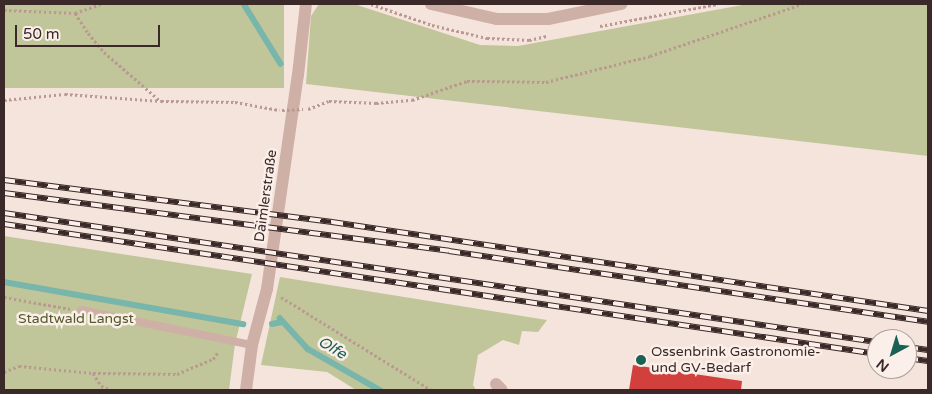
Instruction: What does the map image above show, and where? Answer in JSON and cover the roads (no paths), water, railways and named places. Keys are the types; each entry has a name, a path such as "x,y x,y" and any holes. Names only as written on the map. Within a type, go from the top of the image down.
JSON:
{"street":[{"name":"Daimlerstraße","path":"246,390 252,344 267,289 298,75 306,4"},
{"path":"431,4 497,19 548,19 621,4"}],"lane":[{"path":"81,310 252,344"}],"waterway":[{"name":"Olfe","path":"244,4 281,64"},
{"path":"4,282 243,324"},
{"name":"Olfe","path":"280,318 308,349 380,390"},
{"path":"272,324 282,322"}],"railway":[{"path":"4,180 332,222 928,311"},
{"path":"4,193 449,251 928,322"},
{"path":"4,213 867,341"},
{"path":"4,224 867,353"},
{"path":"917,348 928,350"},
{"path":"917,359 928,361"}],"place":[{"name":"Ossenbrink Gastronomie- und GV-Bedarf","path":"641,360"}],"park label":[{"name":"Stadtwald Langst","path":"76,319"}]}
